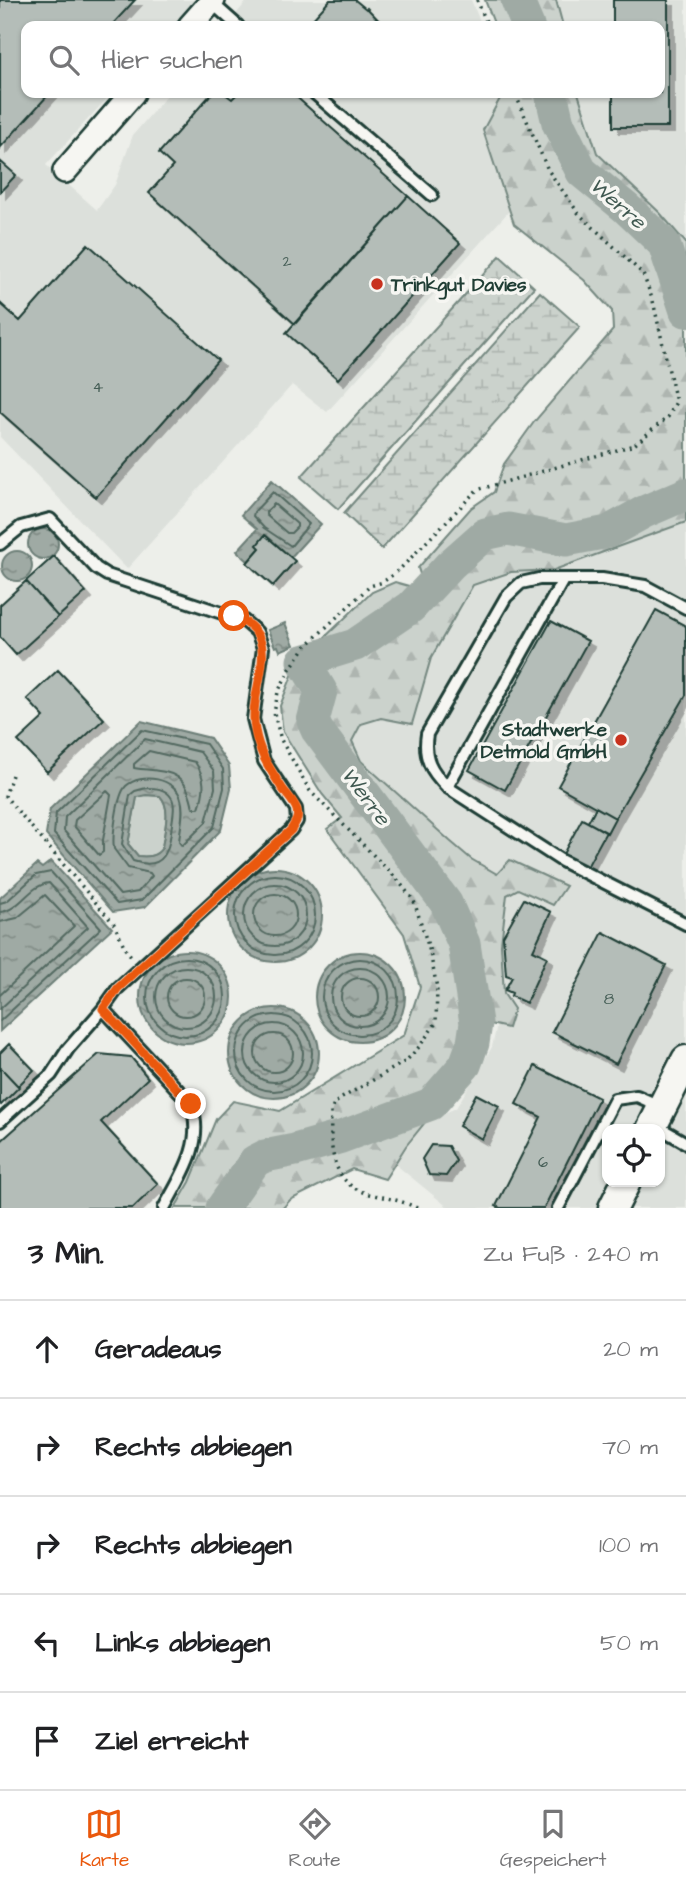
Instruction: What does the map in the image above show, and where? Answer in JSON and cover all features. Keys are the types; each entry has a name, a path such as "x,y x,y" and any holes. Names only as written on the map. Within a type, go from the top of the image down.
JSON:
{"street":[{"path":"194,21 212,1"},
{"path":"65,171 129,98"},
{"path":"656,1120 686,1060"},
{"path":"613,1208 624,1187"}],"lane":[{"path":"212,1 233,21"},
{"path":"320,98 432,195"},
{"path":"0,544 21,527 50,519 96,568 107,575 243,620 257,632 263,648 253,719 257,740 264,761 296,809 297,821 291,830 118,988 68,1049 51,1075 0,1121"},
{"path":"686,608 645,586 602,579 539,579 521,583 506,597 427,734 425,748 435,775 447,787 562,861 686,924"},
{"path":"447,787 563,580"},
{"path":"103,1009 191,1104 197,1119 187,1166 164,1208"},
{"path":"558,1208 615,1099 637,1096 656,1120 686,1143"}],"path":[{"path":"477,0 486,21"},
{"path":"417,1208 394,1198 357,1190 336,1169 331,1112 340,1099 406,1061 436,1023 437,988 430,952 414,901 397,879 310,791 281,740 274,713 278,692 290,669 314,639 370,586 383,582 399,570 477,490 634,445 668,417 676,402 653,301 643,274 579,214 548,170 517,98"},
{"path":"12,775 5,796 114,924 125,950 140,967"}],"shaded area":[{"path":"0,0 197,0 178,21 21,21 21,98 107,98 46,165 97,210 115,185 133,135 165,98 500,98 483,130 510,210 327,412 292,385 127,569 0,437"},
{"path":"248,0 471,0 480,21 230,21"},
{"path":"556,0 686,0 686,243 660,213 597,153 580,98 665,98 665,21 562,21"},
{"path":"686,522 686,1208 449,1208 395,1164 426,1121 456,1108 492,1047 504,994 505,956 492,936 471,858 361,761 352,741 360,724 381,718 412,723 431,658 473,585 511,572 554,570"}],"green space":[{"path":"485,0 556,0 562,21 493,21"},
{"path":"500,98 580,98 597,153 660,213 686,243 686,522 554,570 511,572 473,585 431,658 412,724 381,718 361,724 352,741 361,761 471,859 497,874 510,860 566,886 553,905 518,889 507,895 501,944 504,994 514,1009 508,1028 486,1023 466,1044 433,1091 426,1121 385,1179 352,1169 290,1200 283,1208 175,1208 190,1182 216,1119 233,1101 280,1111 404,1035 420,987 404,934 327,829 342,818 322,794 283,732 280,706 293,673 321,641 372,592 395,582 416,588 422,580 418,568 471,508 494,492 504,464 534,422 613,330 612,311 584,280 514,224 483,130"},
{"path":"500,256 534,287 338,509 301,477"},
{"path":"540,292 580,327 382,549 344,513"},
{"path":"160,796 164,801 165,828 160,851 151,856 138,856 128,844 137,797"}],"water":[{"path":"272,480 321,524 291,557 266,535 257,545 260,548 248,561 237,551 257,529 241,515"},
{"path":"43,529 54,533 58,544 54,555 43,559 32,555 28,544 32,533"},
{"path":"17,551 27,556 32,566 27,576 17,581 7,576 2,566 7,556"},
{"path":"285,623 294,645 280,651 278,646 275,647 268,630"},
{"path":"141,721 210,738 229,766 231,789 221,830 145,907 113,912 46,835 50,809","holes":["160,796 166,807 162,848 154,855 138,856 128,844 137,797"]},
{"path":"51,861 112,928 0,1031 0,898 37,864 42,868"},
{"path":"275,868 293,872 308,882 318,897 322,915 318,933 308,948 293,958 275,962 257,958 242,948 232,933 228,915 232,897 242,882 257,872"},
{"path":"186,951 204,955 218,965 228,979 232,997 228,1015 218,1029 204,1039 186,1043 168,1039 154,1029 144,1015 140,997 144,979 154,965 168,955"},
{"path":"360,952 377,955 392,965 402,980 405,997 402,1014 392,1029 377,1039 360,1042 343,1039 328,1029 318,1014 315,997 318,980 328,965 343,955"},
{"path":"274,1008 291,1011 306,1021 316,1036 319,1053 316,1070 306,1085 291,1095 274,1098 257,1095 242,1085 232,1070 229,1053 232,1036 242,1021 257,1011"}],"building":[{"path":"0,0 135,0 116,21 21,21 21,98 45,98 0,148"},
{"path":"330,0 355,0 379,21 313,21"},
{"path":"613,0 668,0 668,127 613,127 613,98 665,98 665,21 613,21"},
{"path":"208,98 298,98 408,196 295,324 149,193 173,166 159,153"},
{"path":"0,161 16,175 0,192"},
{"name":"Trinkgut Davies","path":"408,196 460,243 338,379 286,333"},
{"path":"88,244 218,360 96,497 0,412 0,303 20,321"},
{"path":"265,535 295,561 273,586 247,563 260,548 257,545"},
{"path":"54,556 86,592 58,617 26,581"},
{"path":"26,581 58,617 16,655 0,637 0,605"},
{"name":"Stadtwerke Detmold GmbH","path":"656,610 686,626 686,695 615,818 558,786"},
{"path":"551,621 588,641 505,790 469,770"},
{"path":"58,670 104,719 47,772 18,741 44,717 27,699"},
{"path":"596,807 615,818 607,833 588,822"},
{"path":"582,819 606,832 587,867 563,854"},
{"path":"524,899 551,912 533,950 547,957 526,1003 505,990 512,977 506,975 503,936"},
{"path":"603,932 666,965 616,1064 552,1032"},
{"path":"9,1044 34,1070 18,1086 0,1067 0,1053"},
{"path":"99,1054 131,1057 148,1078 101,1122 158,1184 133,1208 0,1208 0,1142"},
{"path":"535,1066 599,1098 544,1208 500,1208 496,1206 541,1117 516,1104"},
{"path":"0,1067 19,1087 1,1105 0,1104"},
{"path":"476,1094 499,1106 482,1139 459,1126"},
{"path":"431,1145 448,1146 456,1161 446,1176 429,1175 422,1159"}],"waterway":[{"name":"Werre","path":"517,0 526,21"},
{"name":"Werre","path":"552,98 558,123 582,172 664,244 686,311"},
{"name":"Werre","path":"222,1208 255,1161 265,1156 341,1137 431,1104 465,1065 473,1043 476,1023 464,944 446,903 317,730 313,721 321,691 303,661 355,645 411,607 450,565 485,534 508,529 566,540 608,532 644,512 686,494"}],"place":[{"name":"Trinkgut Davies","path":"377,284"},
{"name":"Stadtwerke Detmold GmbH","path":"621,740"}],"route":[{"path":"191,1104 103,1009 118,988 291,830 297,821 296,809 264,761 257,740 253,719 263,648 257,632 250,624 234,616"}]}
